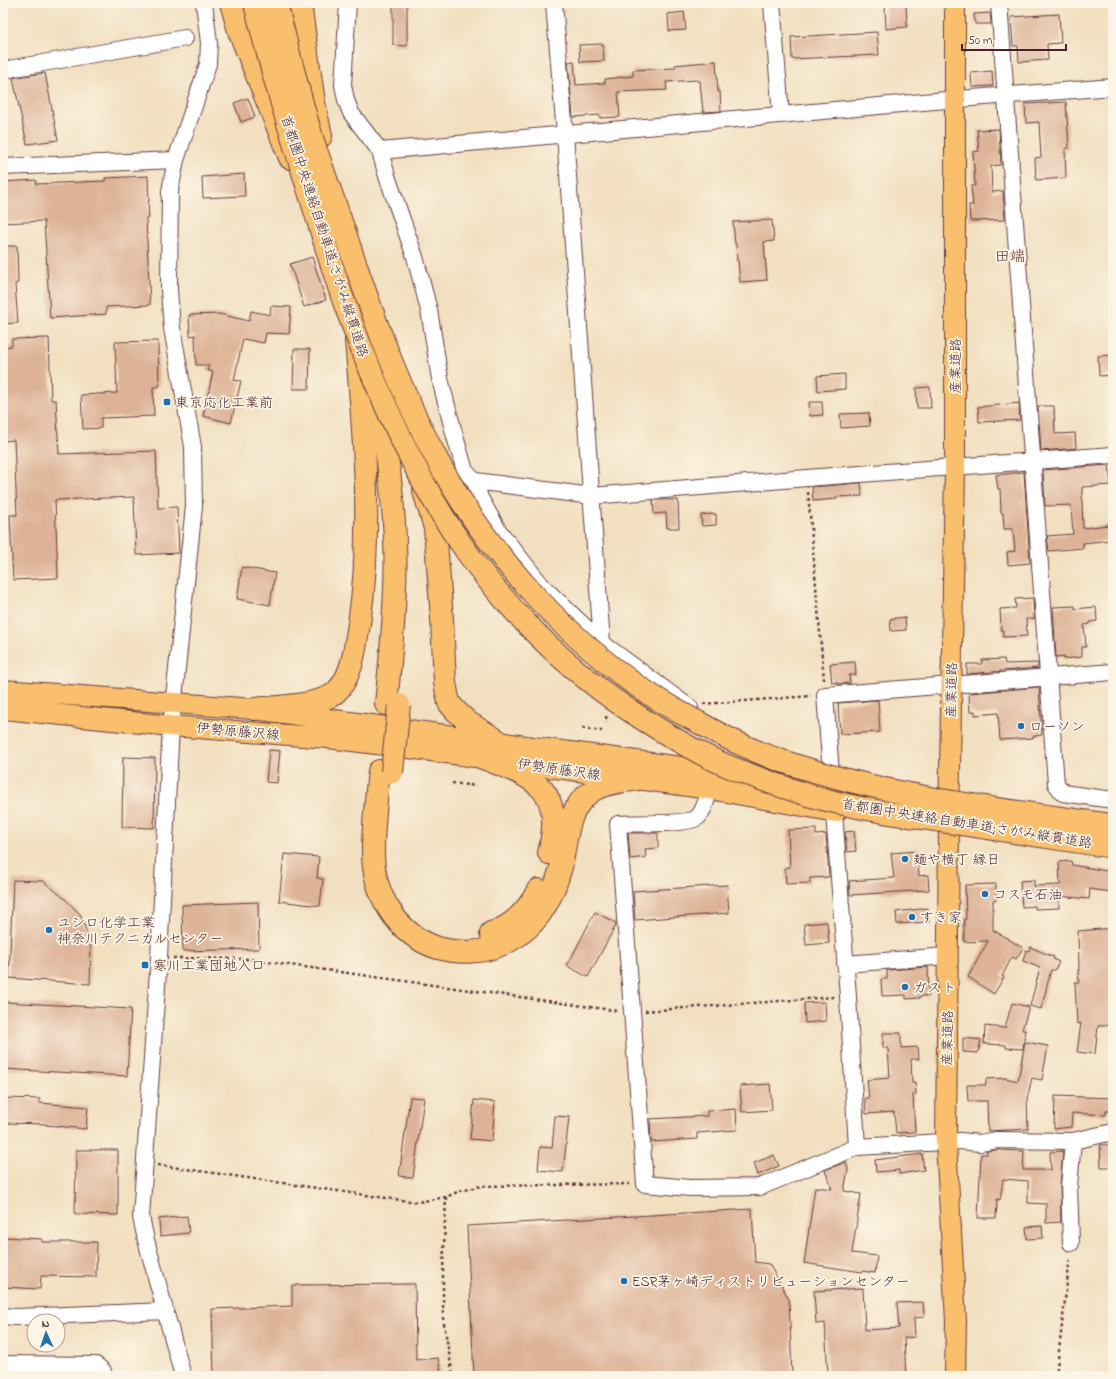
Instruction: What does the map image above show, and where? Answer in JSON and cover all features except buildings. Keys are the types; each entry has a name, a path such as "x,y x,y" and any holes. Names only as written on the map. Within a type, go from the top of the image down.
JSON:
{"highway":[{"path":"231,3 239,31 324,244 355,332 373,375 381,410 394,519 395,585 392,645 392,705 386,772 387,856 394,886 403,906 409,914 419,922 439,933 449,936 473,937 495,932 503,928 521,914 529,905 538,889 552,843 554,822 553,812 544,790 534,781 511,769 483,758"},
{"name":"首都圏中央連絡自動車道;さがみ縦貫道路","path":"255,3 277,90 346,306 379,391 413,462 453,532 503,598 530,628 572,667 625,708 661,731 695,750 744,772 811,796 865,809 1113,847"},
{"name":"首都圏中央連絡自動車道;さがみ縦貫道路","path":"276,3 313,140 372,312 404,392 440,465 462,502 512,569 570,632 635,684 669,706 741,745 781,760 862,784 904,793 988,808 1113,825"},
{"path":"300,3 314,103 346,241 435,528 445,682 449,703 456,711 470,722 500,742"},
{"path":"254,709 303,704 326,698 335,693 346,677 355,650 364,576 367,523 364,441 355,332"},
{"path":"392,705 404,661 409,580 406,515 393,389"},
{"path":"386,772 374,820 373,853 378,882 387,907 403,927 414,937 429,945 448,951 469,952 503,945 531,927 541,914 556,883 572,815 579,803 591,792 603,785 638,779"}],"main road":[{"name":"産業道路","path":"955,3 955,466 947,956 946,1142 956,1321 955,1376"},
{"name":"伊勢原藤沢線","path":"12,690 173,704 254,709 833,787 949,807 1113,830"},
{"name":"伊勢原藤沢線","path":"6,710 171,726 328,738 710,789 834,812 1113,852"}],"street":[{"path":"184,1376 141,1217 159,957 171,726 194,506 193,447 172,328 169,290 170,191 176,160 208,64 209,43 204,3"},
{"path":"348,3 344,85 346,100 351,114 380,151 417,265 429,310 440,379 465,471 475,482 480,498 498,530 537,580 602,643 686,706 709,721 724,750 726,773"},
{"path":"554,3 602,643"},
{"path":"772,3 781,115"},
{"path":"999,3 1056,784 1063,793 1113,800"},
{"path":"3,70 185,38"},
{"path":"380,151 954,99 1113,87"},
{"path":"3,167 176,160"},
{"path":"475,482 592,496 955,466 1113,455"},
{"path":"857,1147 848,996 825,695 1113,672"},
{"path":"3,686 12,690"},
{"path":"710,789 703,809 696,818 684,822 618,824 645,1184 690,1188 760,1187 857,1147 946,1142 980,1143 997,1140 1073,1141 1113,1132"},
{"path":"845,964 947,956"},
{"path":"1071,1243 1069,1186 1073,1141"},
{"path":"3,1316 17,1317 166,1311"},
{"path":"3,1364 96,1364 102,1371 102,1376"}],"path":[{"path":"686,706 825,695 807,478"},
{"path":"582,728 602,731"},
{"path":"452,783 476,786"},
{"path":"159,957 247,959 632,1012 848,996"},
{"path":"145,1163 418,1202 446,1197 463,1190 481,1186 645,1184"},
{"path":"446,1197 443,1270 444,1318 453,1376"},
{"path":"1056,1376 1071,1243"}],"place":[{"name":"東京応化工業前","path":"167,402"},
{"name":"ローソン","path":"1021,726"},
{"name":"麺や横丁 縁日","path":"905,859"},
{"name":"コスモ石油","path":"985,894"},
{"name":"すき家","path":"912,917"},
{"name":"ユシロ化学工業 神奈川テクニカルセンター","path":"49,930"},
{"name":"寒川工業団地入口","path":"145,965"},
{"name":"ガスト","path":"905,987"},
{"name":"ESR茅ヶ崎ディストリビューションセンター","path":"624,1281"}],"district":[{"name":"田端","path":"1010,256"}]}
